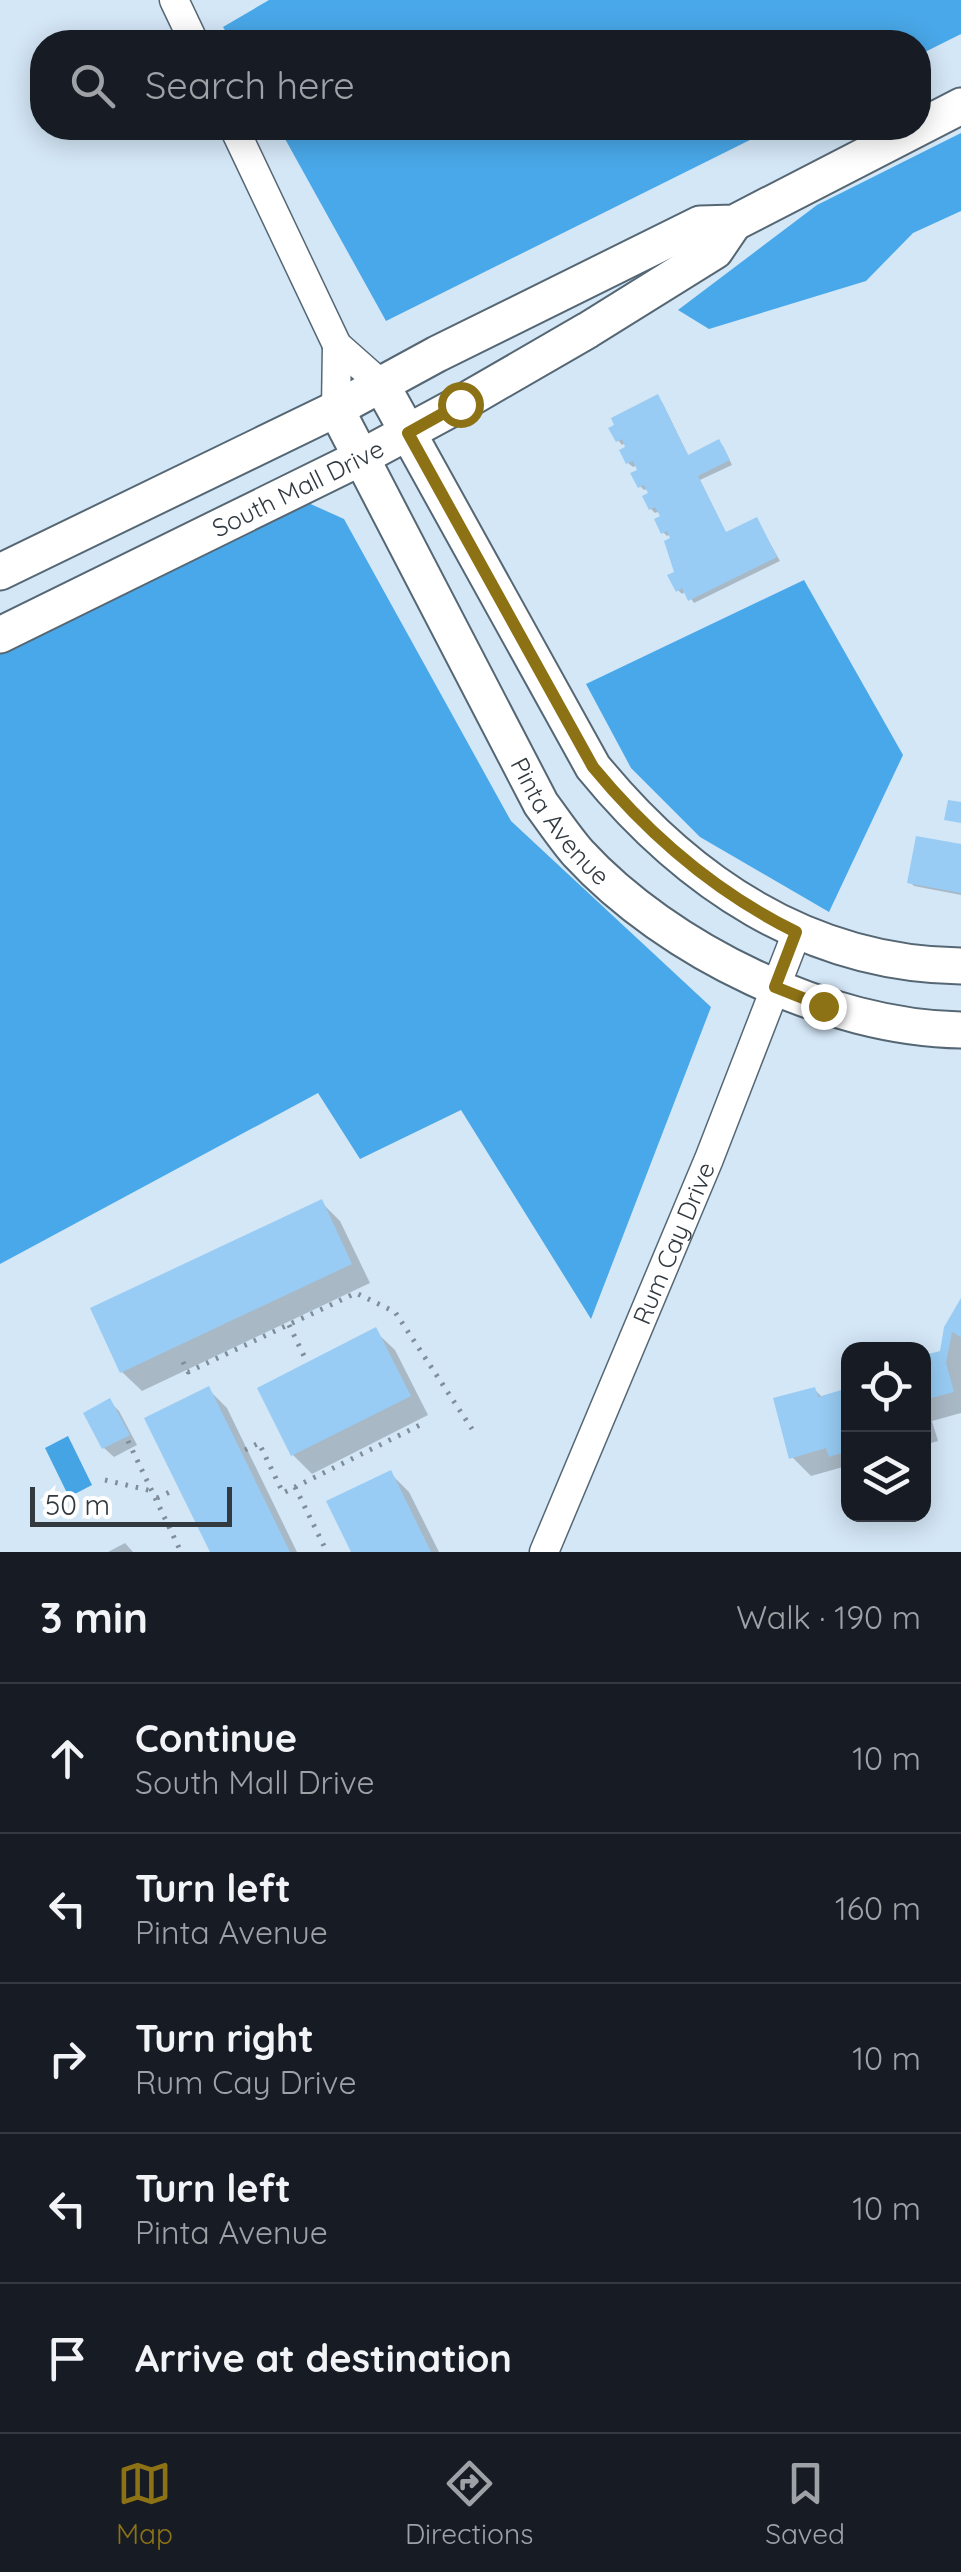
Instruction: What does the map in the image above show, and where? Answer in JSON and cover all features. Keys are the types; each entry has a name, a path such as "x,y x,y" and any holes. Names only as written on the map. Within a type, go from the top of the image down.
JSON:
{"street":[{"path":"174,0 188,30"},
{"name":"South Mall Drive","path":"931,121 961,106"},
{"path":"240,140 337,346 381,384 593,767 629,811 672,850 732,895 796,932 884,959 927,966 961,966"},
{"name":"South Mall Drive","path":"0,572 336,409 700,224 734,223 895,140"},
{"name":"South Mall Drive","path":"0,635 408,433 588,330 714,250 734,223"},
{"path":"336,409 337,346"},
{"name":"Pinta Avenue","path":"336,409 541,804 578,852 622,894 695,946 775,987 874,1021 924,1030 961,1030"},
{"path":"71,538 96,588"},
{"name":"Rum Cay Drive","path":"544,1552 710,1160 796,932"}],"path":[{"path":"183,1362 188,1372 356,1292 395,1312 472,1429"},
{"path":"289,1325 305,1358"},
{"path":"246,1450 259,1444 283,1492 422,1424"},
{"path":"128,1441 182,1552"},
{"path":"105,1480 152,1491"},
{"path":"295,1487 327,1552"},
{"path":"156,1499 172,1491"}],"shaded area":[{"path":"269,0 961,0 961,34 931,49 931,30 223,27"},
{"path":"961,133 961,211 913,233 866,281 709,329 678,310 817,205"},
{"path":"286,140 750,140 386,321"},
{"path":"304,501 344,519 511,821 711,1007 591,1319 461,1110 360,1159 318,1093 0,1264 0,650"},
{"path":"804,580 903,755 829,912 700,837 631,768 586,684"},
{"path":"68,1436 92,1485 69,1497 45,1448"}],"building":[{"path":"658,394 688,455 719,439 730,460 698,476 726,532 757,517 777,557 688,601 682,588 676,592 667,575 674,572 664,541 670,538 667,531 661,534 654,519 660,516 655,507 649,510 642,496 648,493 644,485 638,488 630,473 637,470 633,461 626,464 619,450 625,447 622,439 616,442 608,428 614,425 611,418"},
{"path":"948,800 961,802 961,823 944,820"},
{"path":"916,836 961,844 961,893 907,883"},
{"path":"322,1199 352,1264 120,1373 90,1308"},
{"path":"961,1298 961,1337 952,1332 946,1363 954,1392 931,1398 931,1353 940,1351 944,1327"},
{"path":"376,1327 411,1396 291,1456 257,1388"},
{"path":"209,1386 290,1552 210,1552 144,1418"},
{"path":"815,1387 818,1397 841,1390 841,1453 829,1457 826,1448 789,1459 773,1398"},
{"path":"110,1398 130,1435 102,1449 83,1413"},
{"path":"391,1470 431,1552 351,1552 326,1501"}],"route":[{"path":"460,404 408,433 593,767 629,811 672,850 732,895 796,932 775,987 823,1006"}]}
